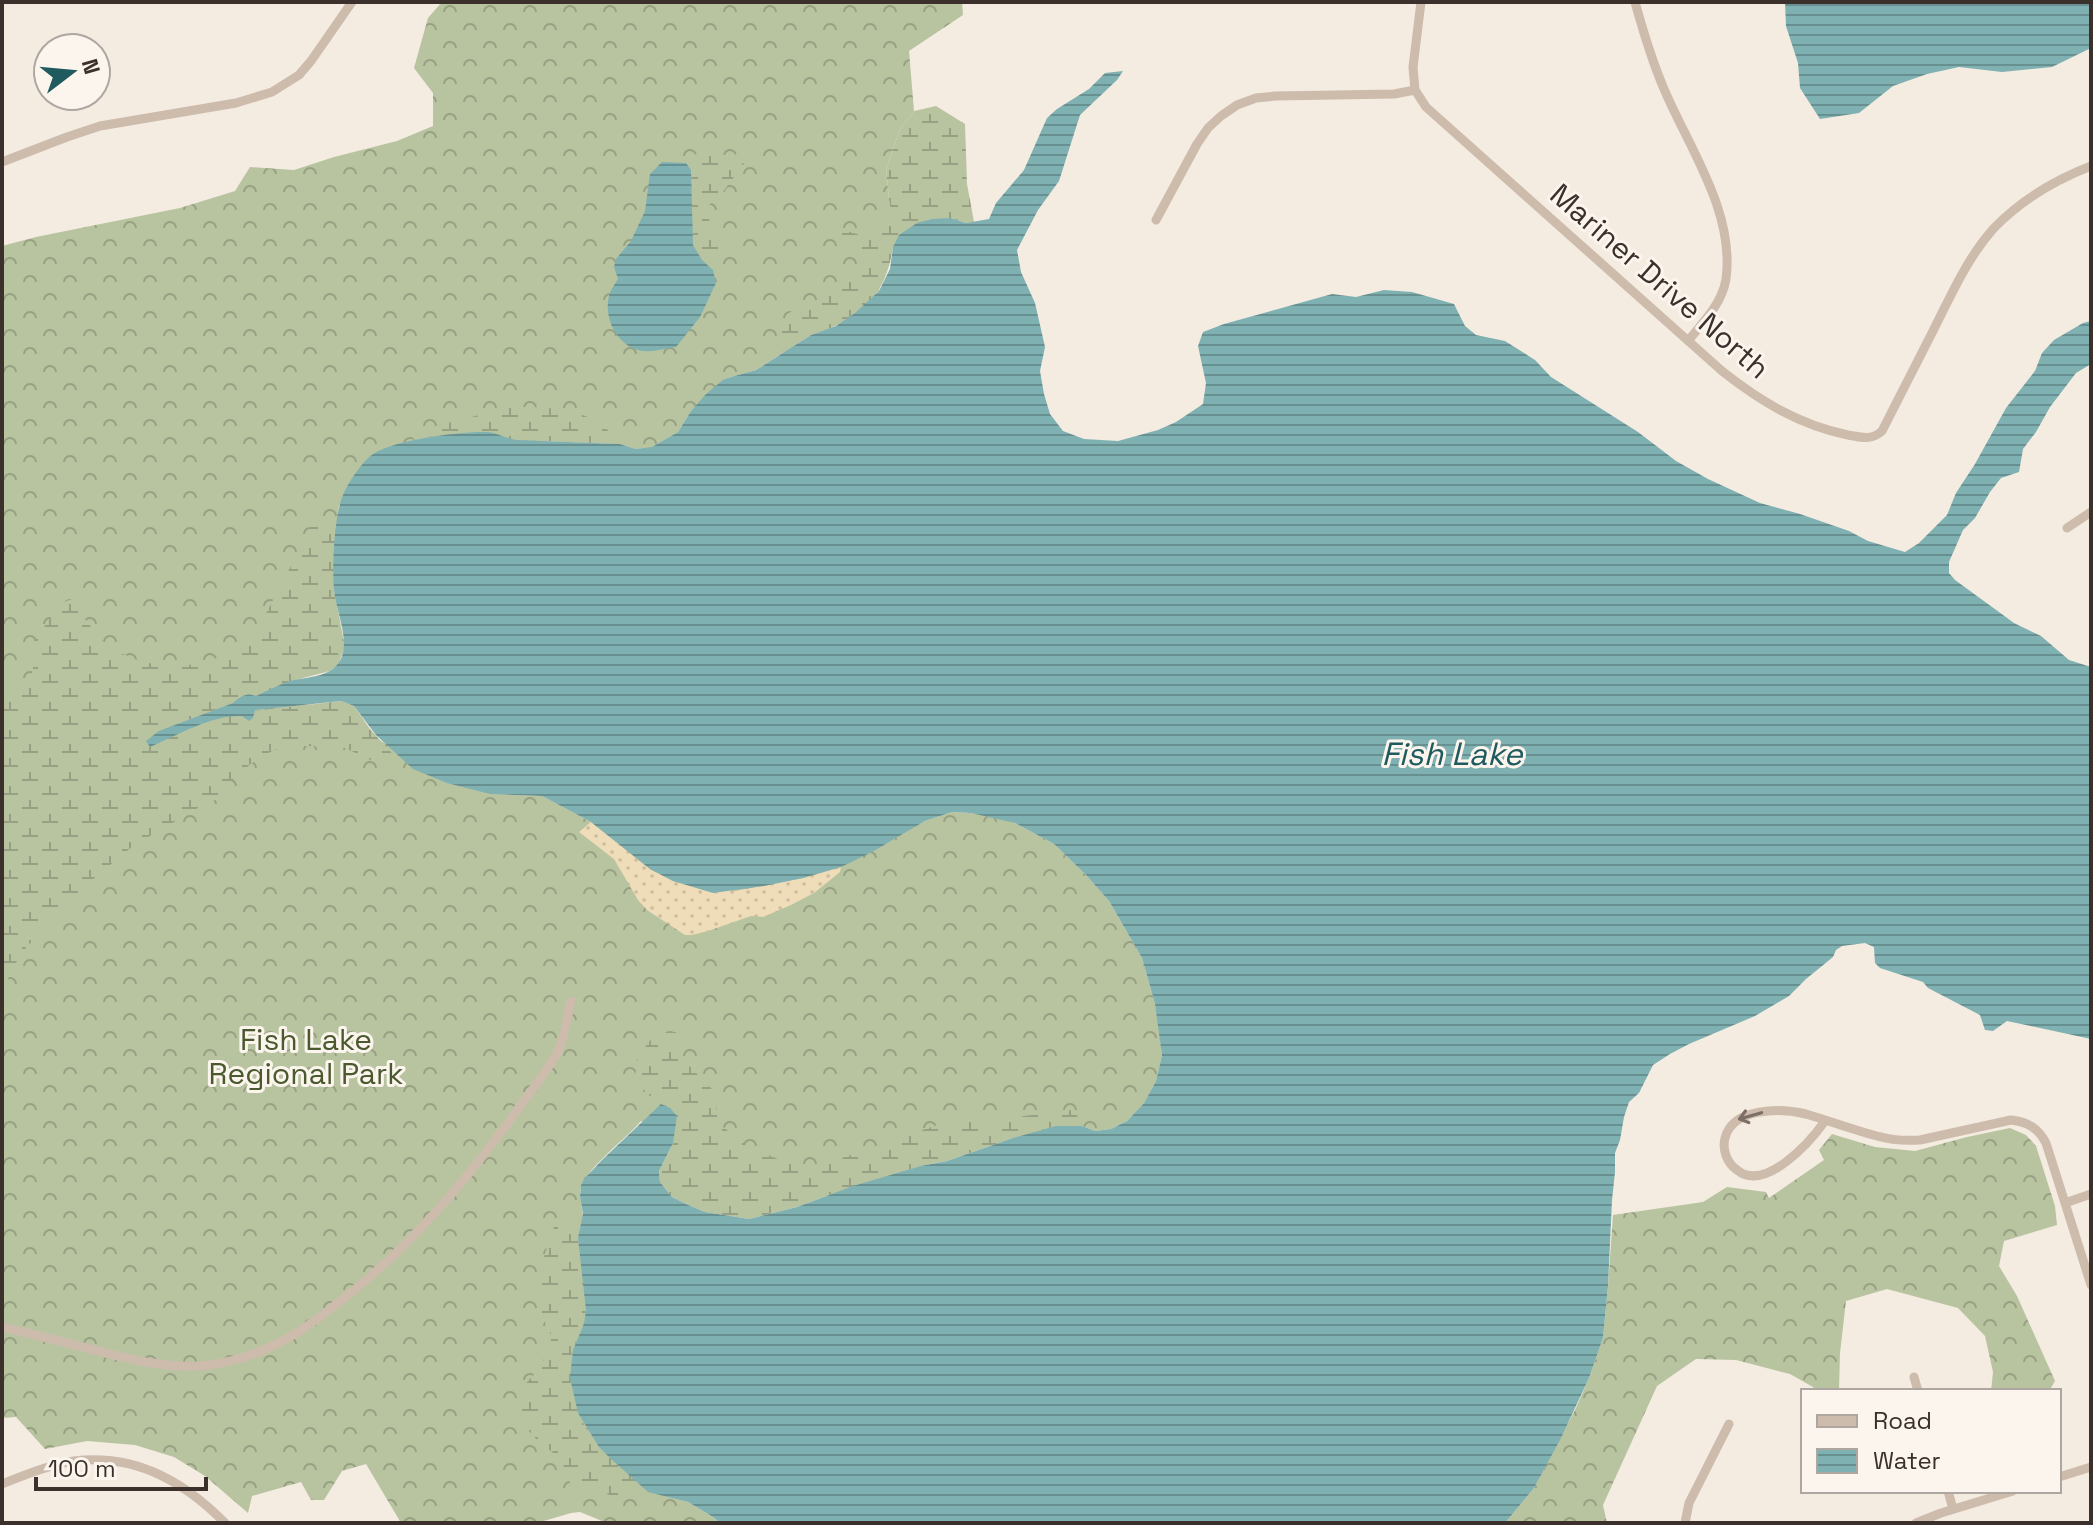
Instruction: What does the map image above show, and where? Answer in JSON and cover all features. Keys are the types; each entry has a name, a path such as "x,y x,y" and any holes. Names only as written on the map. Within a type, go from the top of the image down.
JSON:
{"street":[{"path":"2,162 100,126 236,103 272,92 299,75 352,2"},
{"path":"1156,220 1208,128 1237,105 1256,98 1276,96 1394,94 1415,90 1413,67 1421,2"},
{"path":"1635,2 1663,88 1706,179 1723,232 1726,281 1713,311 1688,341"},
{"name":"Mariner Drive North","path":"1415,90 1426,107 1745,390 1807,424 1867,439 1882,431 1957,282 1994,229 2016,208 2042,190 2069,174 2091,166"},
{"path":"2067,528 2091,512"},
{"path":"2,1327 166,1366 234,1361 289,1339 389,1262 450,1198 558,1051 571,1001"},
{"path":"1825,1121 1801,1150 1760,1176 1740,1173 1725,1154 1726,1134 1732,1123 1752,1114 1796,1112 1880,1137 1910,1141 2011,1120 2030,1124 2046,1143 2091,1285"},
{"path":"2065,1203 2091,1194"},
{"path":"1914,1377 1917,1389"},
{"path":"1685,1523 1689,1503 1729,1424"},
{"path":"2,1484 74,1461 136,1465 179,1484 225,1523"},
{"path":"2061,1476 2091,1467"},
{"path":"1949,1493 1953,1509"},
{"path":"1916,1523 2006,1493"}],"green space":[{"name":"Fish Lake Regional Park","path":"442,2 962,2 963,15 909,51 914,111 900,129 886,169 890,208 879,291 756,370 724,379 691,411 678,432 651,448 547,441 339,505 334,563 288,682 256,696 306,705 490,794 542,796 591,822 907,830 952,812 996,817 1015,823 1054,844 1109,901 1142,958 1155,1004 1162,1055 1156,1081 1144,1103 1127,1121 1111,1129 1095,1131 1082,1126 1013,1138 819,1198 641,1121 596,1165 580,1192 611,1459 648,1491 688,1502 720,1523 607,1523 580,1512 537,1523 401,1523 366,1464 342,1471 324,1500 311,1500 301,1482 252,1496 248,1513 205,1476 174,1457 135,1445 87,1441 45,1449 16,1417 2,1418 2,246 180,208 235,191 250,167 294,170 397,141 433,126 433,93 414,68 428,18"},
{"path":"936,106 965,124 967,184 974,222 951,218 893,247 882,285 868,304 848,319 811,335 784,353 781,331 790,312 827,296 853,277 859,263 836,236 840,229 857,234 883,225 890,208 886,169 900,129 914,111"},
{"path":"747,146 756,147 723,192 706,208 712,230 724,244 722,256 702,260 693,245 691,170 686,163 696,154 735,155"},
{"path":"512,407 557,409 585,416 610,432 620,444 517,440 491,432 411,440 451,422"},
{"path":"325,516 337,526 334,590 345,647 338,665 330,671 288,682 256,696 242,696 233,703 159,731 198,727 254,711 341,701 354,706 396,758 385,764 345,748 307,746 281,747 260,757 239,773 217,799 133,846 81,889 21,953 2,991 2,689 30,683 32,644 61,603 75,598 86,621 109,648 144,663 196,665 248,648 316,518"},
{"path":"676,1032 683,1060 714,1091 718,1123 746,1145 789,1164 822,1165 934,1126 968,1118 1009,1118 1072,1110 1082,1126 1056,1126 1013,1138 947,1161 921,1166 797,1207 749,1219 705,1212 672,1197 660,1182 659,1171 673,1143 670,1108 647,1094 635,1077 638,1056 655,1034"},
{"path":"2010,1128 2026,1135 2036,1146 2055,1206 2057,1225 2004,1241 1999,1266 2017,1296 2055,1381 2050,1389 1991,1389 1993,1372 1985,1336 1958,1308 1887,1289 1846,1301 1839,1389 1814,1389 1790,1374 1736,1360 1696,1359 1657,1386 1603,1505 1607,1523 1505,1523 1534,1488 1589,1378 1603,1338 1613,1215 1703,1202 1727,1187 1766,1192 1769,1198 1824,1160 1819,1150 1832,1134 1875,1147 1915,1151"},
{"path":"583,1214 580,1248 586,1312 572,1353 571,1379 576,1405 586,1429 607,1454 639,1483 639,1494 618,1501 602,1490 577,1493 561,1459 537,1440 516,1417 515,1402 541,1367 552,1337 541,1314 537,1277 554,1227 568,1218"}],"sand":[{"path":"591,822 650,869 673,881 735,891 841,867 840,872 814,893 791,905 763,917 751,916 708,931 685,935 647,910 614,859 579,832"}],"water":[{"path":"1785,2 2091,2 2091,48 2052,67 2002,72 1959,67 1927,74 1893,86 1859,113 1820,119 1800,88 1798,63 1786,26"},
{"name":"Fish Lake","path":"1123,71 1080,115 1059,181 1038,210 1017,250 1021,272 1035,303 1045,347 1040,371 1050,414 1063,431 1084,439 1118,441 1158,430 1203,404 1206,383 1198,346 1203,332 1332,294 1356,297 1384,290 1412,292 1454,304 1465,326 1476,335 1505,341 1535,360 1551,377 1708,479 1760,503 1905,552 1919,543 1947,515 1956,493 2006,408 2035,371 2042,353 2054,340 2091,321 2091,364 2076,373 2050,407 2023,449 2019,472 2001,478 1975,518 1963,530 1949,562 1949,573 2014,623 2041,636 2069,660 2091,667 2091,1039 2007,1021 1993,1031 1985,1030 1980,1015 1928,988 1923,982 1880,968 1875,963 1874,947 1865,943 1842,946 1789,996 1755,1016 1689,1044 1653,1065 1639,1093 1629,1102 1615,1153 1603,1338 1589,1378 1561,1438 1534,1488 1505,1523 720,1523 688,1502 648,1492 599,1447 578,1413 570,1378 573,1350 584,1324 586,1310 578,1238 583,1214 581,1185 585,1178 661,1104 677,1116 673,1143 659,1171 660,1182 672,1197 705,1212 749,1219 797,1207 853,1186 947,1161 1056,1126 1082,1126 1095,1131 1111,1129 1127,1121 1144,1103 1156,1081 1162,1055 1155,1004 1142,958 1109,901 1054,844 1015,823 952,812 925,821 841,867 764,886 713,893 673,881 650,869 591,822 542,796 490,794 447,783 413,769 376,735 354,706 341,701 255,710 249,721 242,716 218,719 150,747 146,741 159,731 233,703 244,695 256,696 290,681 326,673 336,666 344,649 344,640 334,590 336,523 345,492 369,457 408,441 476,432 517,440 620,444 636,449 652,447 678,432 691,411 724,379 756,370 811,335 836,326 855,313 879,291 890,269 893,247 899,235 917,223 932,219 951,218 966,223 989,219 996,203 1024,170 1047,118 1089,89 1105,73"},
{"path":"662,162 686,163 691,170 693,245 713,270 716,283 700,317 676,347 643,351 620,339 611,323 608,305 618,279 614,267 616,259 631,241 645,211 650,174"}]}
